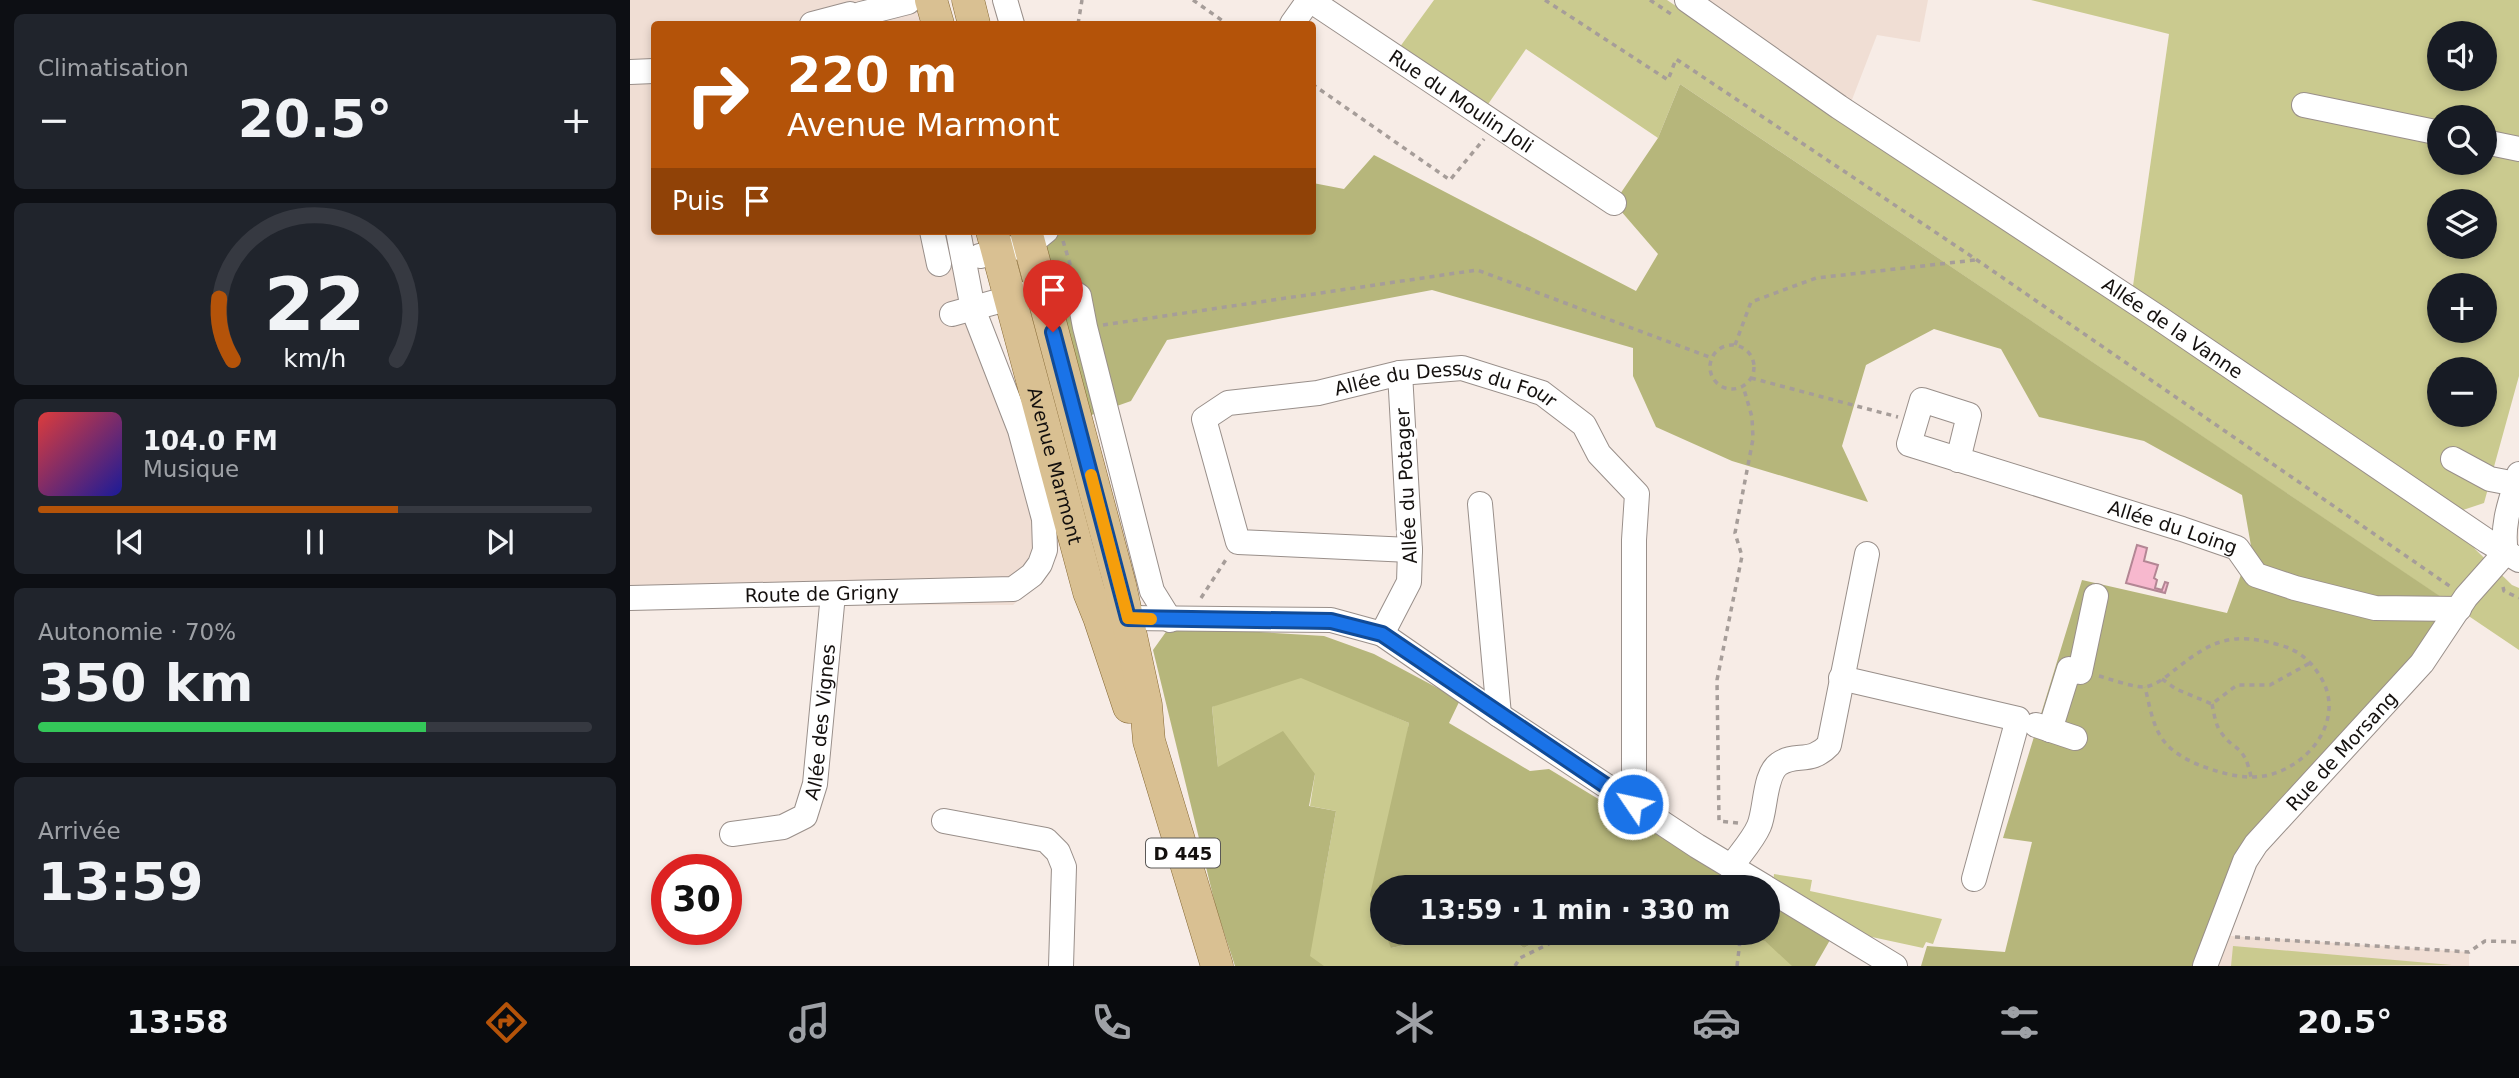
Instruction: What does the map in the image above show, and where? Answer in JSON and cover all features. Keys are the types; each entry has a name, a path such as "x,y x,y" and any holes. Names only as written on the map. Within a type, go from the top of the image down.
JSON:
{"main road":[{"path":"944,0 949,21"},
{"path":"953,0 958,21"},
{"path":"968,0 973,21"},
{"path":"915,7 934,21"},
{"name":"Avenue Marmont","path":"1034,235 1028,303 1088,592 1114,602"},
{"name":"Avenue Marmont","path":"995,242 1028,303 1146,705 1149,741 1217,966"},
{"name":"Avenue Marmont","path":"1114,602 1129,709 1149,741"}],"street":[{"path":"1005,0 1011,21"},
{"path":"1294,21 1310,0"},
{"name":"Rue du Moulin Joli","path":"1310,0 1614,203"},
{"name":"Allée de la Vanne","path":"1687,0 1839,107 2512,556"},
{"path":"825,21 855,14 915,7"},
{"path":"630,72 651,71"},
{"path":"2304,105 2427,130"},
{"path":"2497,144 2519,149"},
{"path":"933,235 939,264"},
{"path":"959,235 964,259 962,311 1028,303 1066,287 1079,296 1084,327 1152,591 1179,619"},
{"path":"964,259 995,242 1034,235"},
{"name":"Route de Grigny","path":"630,598 1013,589 1032,575 1045,550 1044,519 1020,430 962,311"},
{"name":"Allée du Dessus du Four","path":"1238,542 1204,419 1228,403 1318,393 1400,373 1462,368 1542,393 1584,425 1599,454 1637,494 1633,540 1633,804"},
{"name":"Allée du Potager","path":"1382,634 1409,582 1410,550 1400,373"},
{"path":"1916,422 1922,400 1969,415 1958,460"},
{"name":"Allée du Loing","path":"1916,422 1909,444 2182,528 2237,548 2256,575 2295,588 2375,608 2462,603"},
{"path":"2453,459 2490,479 2517,479 2503,536 2512,556"},
{"path":"1480,504 1499,715"},
{"path":"1238,542 1410,550"},
{"path":"1731,867 1759,826 1770,776 1778,764 1820,754 1829,745 1867,554"},
{"name":"Rue de Morsang","path":"2205,966 2245,861 2256,844 2422,663 2462,603 2512,556"},
{"name":"Allée des Vignes","path":"732,834 783,828 805,816 815,784 833,594"},
{"path":"2050,730 2069,669 2080,672 2096,596"},
{"path":"1114,602 1179,619 1331,621 1382,634 1499,715 1744,875"},
{"path":"1841,678 2018,719 2075,738"},
{"path":"1974,879 2018,719"},
{"path":"944,821 1046,839 1058,852 1064,867 1061,966"},
{"path":"1780,896 1895,966"}],"path":[{"path":"1079,21 1083,0"},
{"path":"1193,0 1223,21"},
{"path":"1545,0 1668,80 1676,59 1977,260 2462,603"},
{"path":"1316,88 1450,180 1497,124"},
{"path":"1061,235 1079,296"},
{"path":"1735,345 1751,302 1816,278 1977,260"},
{"path":"1084,327 1477,271 1712,358"},
{"path":"1726,346 1743,347 1751,355 1754,365 1751,378 1743,386 1733,389 1719,385 1711,375 1712,358 1726,346"},
{"path":"1751,378 1916,422"},
{"path":"1743,386 1752,417 1753,439 1735,533 1742,556 1717,680 1719,821 1759,826"},
{"path":"1179,619 1238,542"},
{"path":"2502,585 2504,591 2519,598"},
{"path":"2080,672 2144,687 2162,679 2210,645 2231,638 2281,645 2302,654 2327,686 2330,707 2327,725 2320,740 2308,754 2270,775 2250,778 2212,770 2172,750 2161,737 2144,687"},
{"path":"2212,704 2237,685 2270,684 2311,663"},
{"path":"2162,679 2176,689 2212,704"},
{"path":"2212,704 2221,733 2244,752 2250,778"},
{"path":"2216,934 2249,939 2469,952 2485,941 2519,942"},
{"path":"1515,966 1520,958 1547,945"},
{"path":"1737,966 1740,945"}],"shaded area":[{"path":"630,0 917,0 923,21 651,21 651,235 955,235 1062,522 1057,557 1045,576 1013,605 630,605"},
{"path":"1681,0 1928,0 1920,42 1877,35 1848,110"},
{"path":"2137,545 2147,548 2144,561 2158,565 2154,578 2157,580 2155,588 2162,590 2165,582 2168,583 2165,593 2126,583"},
{"path":"2216,935 2469,952 2469,966 2209,966"}],"green space":[{"path":"1434,0 1667,0 2469,539 2475,549 2512,585 2519,588 2519,650 1680,84 1658,138 1526,49 1482,113 1394,55"},
{"path":"2031,0 2519,0 2519,376 2484,503 2463,510 2133,286 2169,34"},
{"path":"1680,84 2459,609 2256,844 2199,966 1921,966 1927,946 2005,952 2032,842 2003,838 2082,580 2227,613 2242,572 2256,574 2242,495 2144,441 2039,417 2001,349 1934,329 1866,365 1842,446 1868,502 1732,461 1656,427 1633,376 1633,348 1432,290 1167,340 1131,401 1083,418 1034,235 1316,235 1316,184 1344,189 1374,155 1636,291 1658,254 1614,203 1658,138"},
{"path":"1176,627 1324,636 1374,654 1460,700 1449,723 1530,771 1549,769 1723,875 1375,875 1409,723 1301,678 1212,707 1218,767 1283,731 1315,774 1309,806 1336,811 1310,956 1324,966 1235,966 1216,908 1153,650 1168,629"},
{"path":"1287,670 1409,723 1384,875 1370,875 1370,945 1391,945 1391,948 1405,945 1519,945 1524,948 1530,945 1770,945 1795,966 1301,966 1218,767 1212,707","holes":["1315,774 1310,806 1336,811 1323,883 1267,775"]},
{"path":"1774,874 1812,880 1810,891 1942,919 1933,944 1926,942 1923,948 1858,934 1780,887 1780,875"},
{"path":"1780,909 1830,940 1815,966 1792,966 1769,945 1780,945"},
{"path":"2233,946 2452,965 2231,966"}],"slow traffic":[{"path":"1091,475 1128,618 1151,619"}],"route":[{"path":"1053,332 1128,618 1331,621 1382,634 1633,804"}]}
